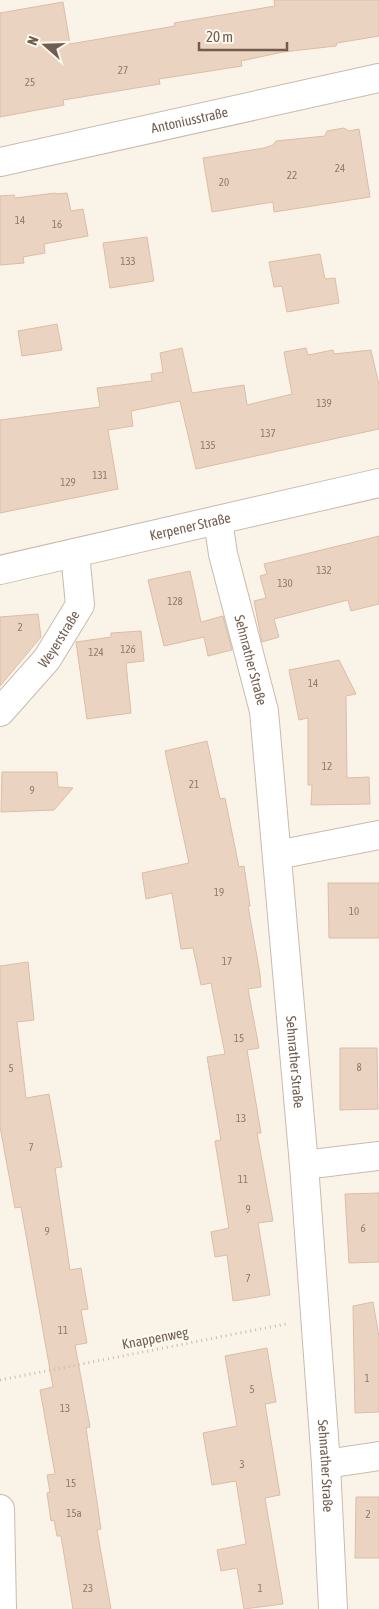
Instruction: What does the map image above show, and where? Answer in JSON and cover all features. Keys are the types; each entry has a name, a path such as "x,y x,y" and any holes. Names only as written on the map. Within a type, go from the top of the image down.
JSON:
{"street":[{"name":"Antoniusstraße","path":"0,162 379,78"},
{"name":"Kerpener Straße","path":"0,570 379,483"},
{"name":"Sehnrather Straße","path":"218,520 223,554 264,710 304,1165 326,1464 333,1609"},
{"name":"Weyerstraße","path":"0,712 47,660 80,605 75,553"},
{"path":"277,855 379,835"},
{"path":"304,1165 379,1156"},
{"path":"326,1464 379,1456"},
{"path":"0,1509 2,1609"}],"path":[{"name":"Knappenweg","path":"0,1380 315,1318"}],"building":[{"path":"274,0 379,0 379,36 337,43 336,46 283,52 241,61 242,66 159,79 160,84 63,100 64,105 0,117 0,13 63,2 70,44 175,26 174,23 275,6"},
{"path":"344,128 349,131 359,129 370,197 274,212 273,202 212,212 203,158 264,148 273,145 276,141 325,136 327,131"},
{"path":"67,193 71,211 83,209 88,236 44,244 45,253 23,257 24,263 0,265 0,196 14,195 15,198"},
{"path":"147,237 154,281 110,288 103,243"},
{"path":"320,254 325,279 335,278 339,303 287,312 282,286 274,287 269,262"},
{"path":"57,324 62,350 22,356 18,331"},
{"path":"182,348 192,393 244,385 247,405 292,394 284,352 306,348 308,355 333,350 334,354 371,350 379,385 379,429 196,469 180,401 131,411 133,426 108,430 118,489 0,513 0,420 100,407 97,388 152,381 151,374 163,372 160,353"},
{"path":"379,536 379,604 351,611 348,600 274,619 279,637 262,642 254,601 266,598 260,576 267,574 264,564"},
{"path":"190,571 201,622 223,616 232,650 208,656 204,637 164,646 148,580"},
{"path":"38,614 41,637 0,686 0,617"},
{"path":"141,631 144,661 126,663 131,713 87,719 76,642 111,637 111,633"},
{"path":"339,660 356,694 346,696 347,778 369,777 370,804 311,805 312,785 308,785 308,718 299,720 289,670"},
{"path":"207,741 220,799 225,798 239,867 244,866 250,906 248,906 260,974 261,987 248,989 259,1048 247,1050 261,1133 257,1133 273,1221 258,1223 270,1295 233,1301 227,1255 215,1257 211,1232 229,1228 215,1141 221,1140 207,1057 225,1054 211,983 201,985 193,948 181,949 172,893 146,899 142,873 189,863 165,751"},
{"path":"2,772 57,772 58,787 73,788 54,810 1,812"},
{"path":"328,883 379,883 379,938 329,938"},
{"path":"28,962 34,1020 17,1022 26,1098 49,1094 62,1167 55,1168 70,1270 81,1268 88,1309 81,1310 87,1343 75,1345 90,1427 86,1428 101,1529 97,1530 111,1609 73,1609 61,1536 57,1536 54,1520 51,1521 47,1493 50,1492 47,1475 55,1474 40,1390 53,1387 21,1207 15,1208 0,1127 0,966"},
{"path":"340,1048 377,1048 378,1109 340,1110"},
{"path":"379,1193 379,1262 349,1263 345,1194"},
{"path":"373,1302 379,1337 379,1412 355,1413 353,1306"},
{"path":"267,1348 276,1402 265,1404 280,1495 265,1498 283,1604 244,1609 237,1568 221,1571 217,1550 246,1544 236,1481 212,1485 203,1433 237,1426 225,1356"},
{"path":"356,1497 379,1497 379,1558 355,1558"}]}
